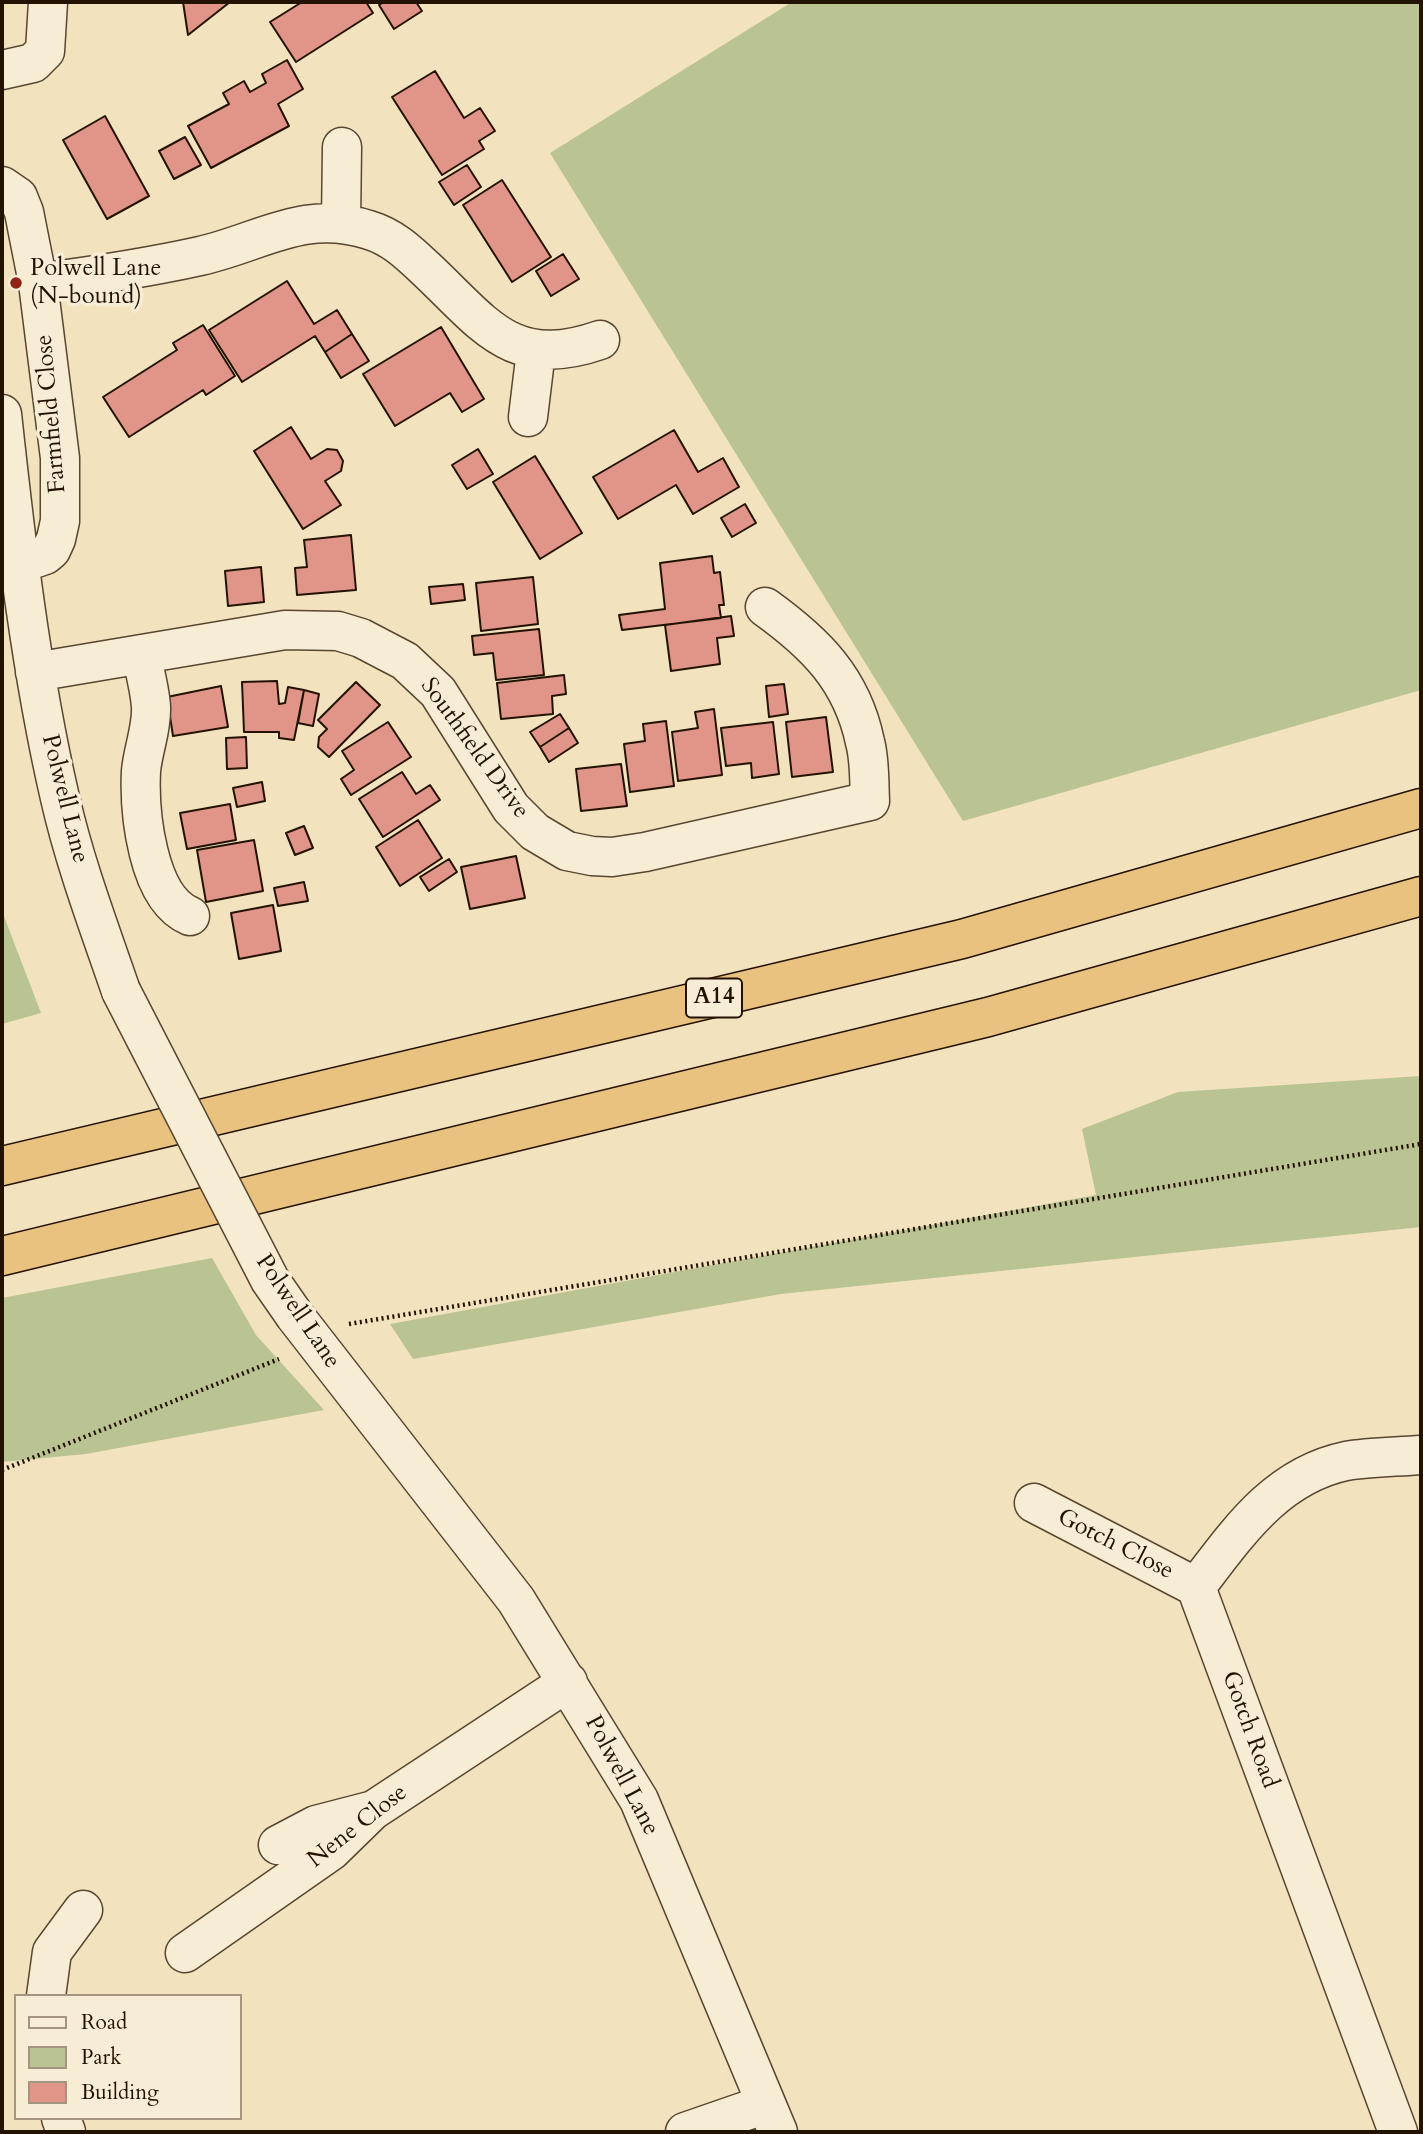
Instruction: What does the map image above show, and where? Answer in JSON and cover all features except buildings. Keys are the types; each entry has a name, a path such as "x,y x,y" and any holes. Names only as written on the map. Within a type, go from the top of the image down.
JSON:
{"highway":[{"name":"A14","path":"2,1166 962,939 1421,808"},
{"path":"2,1255 988,1017 1421,896"}],"street":[{"path":"2,70 33,63 45,51 48,2"},
{"path":"341,223 342,147"},
{"name":"Farmfield Close","path":"2,186 18,197 24,212 38,283 60,458 60,521 51,550 19,564"},
{"path":"38,283 131,270 227,250 300,224 341,223 384,235 404,247 483,323 522,348 536,351 573,349 600,340"},
{"path":"528,417 536,351"},
{"name":"Polwell Lane","path":"2,414 19,564 35,672 61,800 90,901 121,991 270,1280 295,1316 326,1336 516,1600 639,1800 772,2118"},
{"name":"Southfield Drive","path":"35,672 285,629 338,631 360,638 405,661 438,692 511,808 535,832 567,851 612,857 645,852 870,801 866,743 845,688 822,654 804,635 765,607"},
{"path":"141,654 151,709 141,768 143,820 159,883 170,904 190,916"},
{"path":"1196,1587 1255,1510 1297,1480 1344,1462 1421,1455"},
{"name":"Gotch Close","path":"1034,1503 1196,1587"},
{"name":"Gotch Road","path":"1196,1587 1398,2132"},
{"name":"Nene Close","path":"185,1953 331,1851 372,1811 568,1682"},
{"path":"278,1845 316,1825 372,1811"},
{"path":"46,1994 52,1952 83,1910"},
{"path":"685,2132 772,2118"}],"path":[{"path":"2,1470 326,1336 1421,1143"}],"green space":[{"path":"792,2 1421,2 1421,690 963,821 550,153"},
{"path":"2,911 41,1013 2,1024"},
{"path":"1421,1076 1421,1227 781,1294 413,1359 390,1324 1096,1195 1082,1129 1178,1092"},
{"path":"212,1258 256,1335 324,1410 86,1454 2,1462 2,1298"}],"place":[{"name":"Polwell Lane (N-bound)","path":"16,283"}]}
